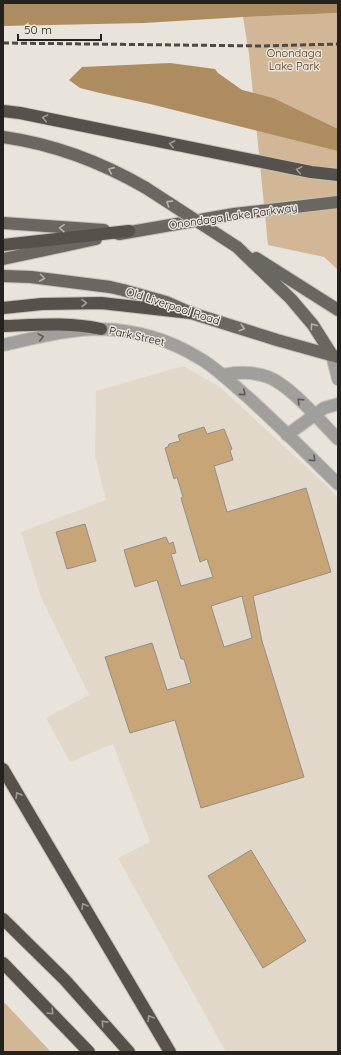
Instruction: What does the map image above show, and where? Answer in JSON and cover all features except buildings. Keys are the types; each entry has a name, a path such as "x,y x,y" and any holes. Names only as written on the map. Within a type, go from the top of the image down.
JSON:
{"highway":[{"path":"3,111 20,113 311,172 338,175"},
{"path":"3,245 129,232"},
{"path":"3,308 42,304 101,303 191,313"},
{"path":"3,326 64,324 84,325 101,329"},
{"path":"3,769 170,1052"},
{"path":"3,919 66,980 129,1052"},
{"path":"3,963 89,1052"}],"main road":[{"path":"3,137 45,146 88,160 146,188 338,310"},
{"name":"Onondaga Lake Parkway","path":"129,232 234,214 338,202"},
{"path":"3,223 129,232"},
{"path":"3,260 129,232"},
{"path":"237,247 291,299 313,325 335,356"},
{"name":"Old Liverpool Road","path":"3,276 30,277 110,287 166,302 191,313 277,340 335,356"}],"street":[{"name":"Park Street","path":"3,346 59,332 101,329 118,330 153,337 171,344 201,358 222,374 262,409 338,484"},
{"path":"335,356 338,379"},
{"path":"222,374 255,373 269,378 287,388 338,438"},
{"path":"287,434 324,408 338,404"}],"shaded area":[{"path":"3,3 338,3 338,13 144,23 3,26"},
{"path":"170,63 215,69 218,73 242,90 273,98 338,129 338,151 80,88 69,80 82,67"},
{"path":"183,366 220,387 326,485 338,498 338,1052 226,1052 118,858 150,842 113,744 70,762 46,718 89,695 41,597 21,532 106,500 95,456 96,391"}],"green space":[{"name":"Onondaga Lake Park","path":"338,13 338,270 324,257 268,245 249,54 243,17"},
{"path":"3,1001 51,1052 3,1052"}],"railway":[{"path":"3,43 264,46 338,44"}]}
